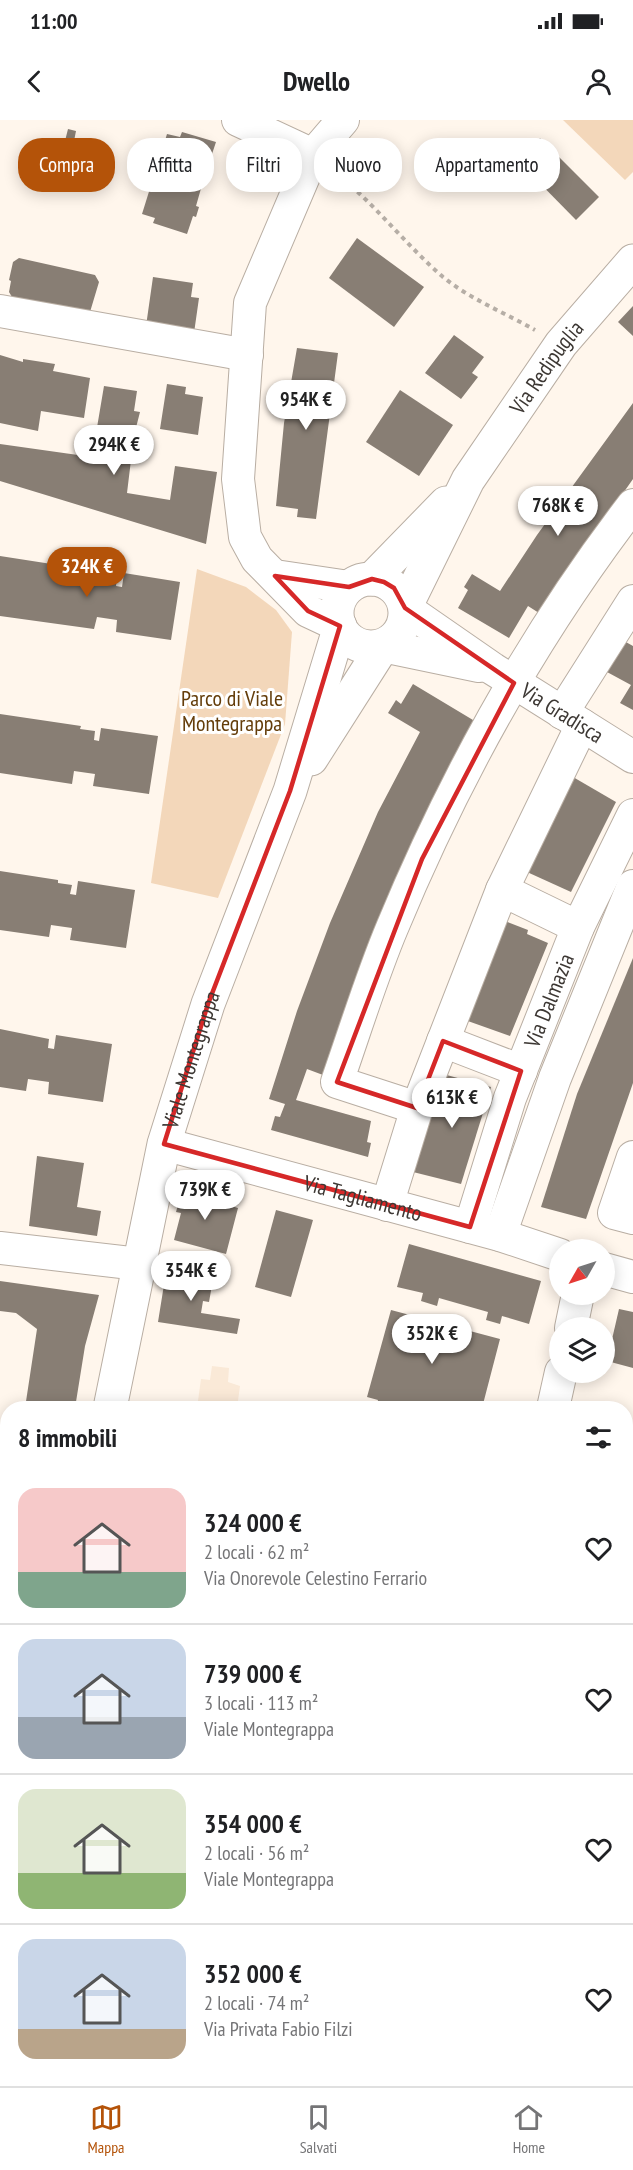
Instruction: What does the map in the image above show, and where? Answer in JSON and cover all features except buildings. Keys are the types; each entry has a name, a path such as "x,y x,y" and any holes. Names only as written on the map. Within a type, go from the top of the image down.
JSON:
{"main road":[{"name":"Via Redipuglia","path":"405,608 468,480 561,344 633,261"},
{"name":"Via Redipuglia","path":"361,583 468,480"},
{"path":"361,583 394,588 405,608"},
{"name":"Viale Montegrappa","path":"111,1401 164,1144 208,1004 291,791 340,626 337,612 341,598 361,583"},
{"name":"Viale Montegrappa","path":"291,791 383,646 401,631 405,608"},
{"path":"340,626 347,637 358,645 383,646"}],"street":[{"path":"237,120 313,155"},
{"path":"340,626 308,611 257,559 245,537 238,479 250,303 313,155 343,120"},
{"path":"0,311 247,355"},
{"path":"417,1108 337,1083 391,930 466,766 503,676 633,505"},
{"path":"275,576 361,583"},
{"path":"387,1204 417,1108 502,890 572,719 633,601"},
{"name":"Via Gradisca","path":"405,608 503,676 633,757"},
{"name":"Via Gradisca","path":"383,646 503,676"},
{"name":"Via Dalmazia","path":"470,1227 521,1071 578,927 633,815"},
{"name":"Via Dalmazia","path":"500,1235 555,1078 633,886"},
{"path":"502,890 578,927"},
{"path":"443,1041 521,1071"},
{"name":"Via Tagliamento","path":"164,1144 500,1235 549,1251"},
{"path":"633,1157 614,1213 633,1218"},
{"path":"0,1248 140,1264"},
{"path":"615,1272 633,1276"},
{"path":"555,1401 559,1383"}],"path":[{"path":"313,155 357,190 444,277 468,293 561,344"}],"highlighted area":[{"path":"275,576 349,587 372,579 384,582 394,588 405,608 514,683 422,859 337,1082 417,1108 443,1041 521,1071 470,1227 164,1144 208,1004 290,791 340,626 308,611"}],"shaded area":[{"path":"212,1366 229,1368 228,1382 240,1386 238,1401 198,1401 201,1379 210,1380"}],"green space":[{"path":"563,120 633,120 633,172 625,180"},
{"name":"Parco di Viale Montegrappa","path":"197,569 246,587 276,610 292,632 285,724 218,898 151,883"}]}
